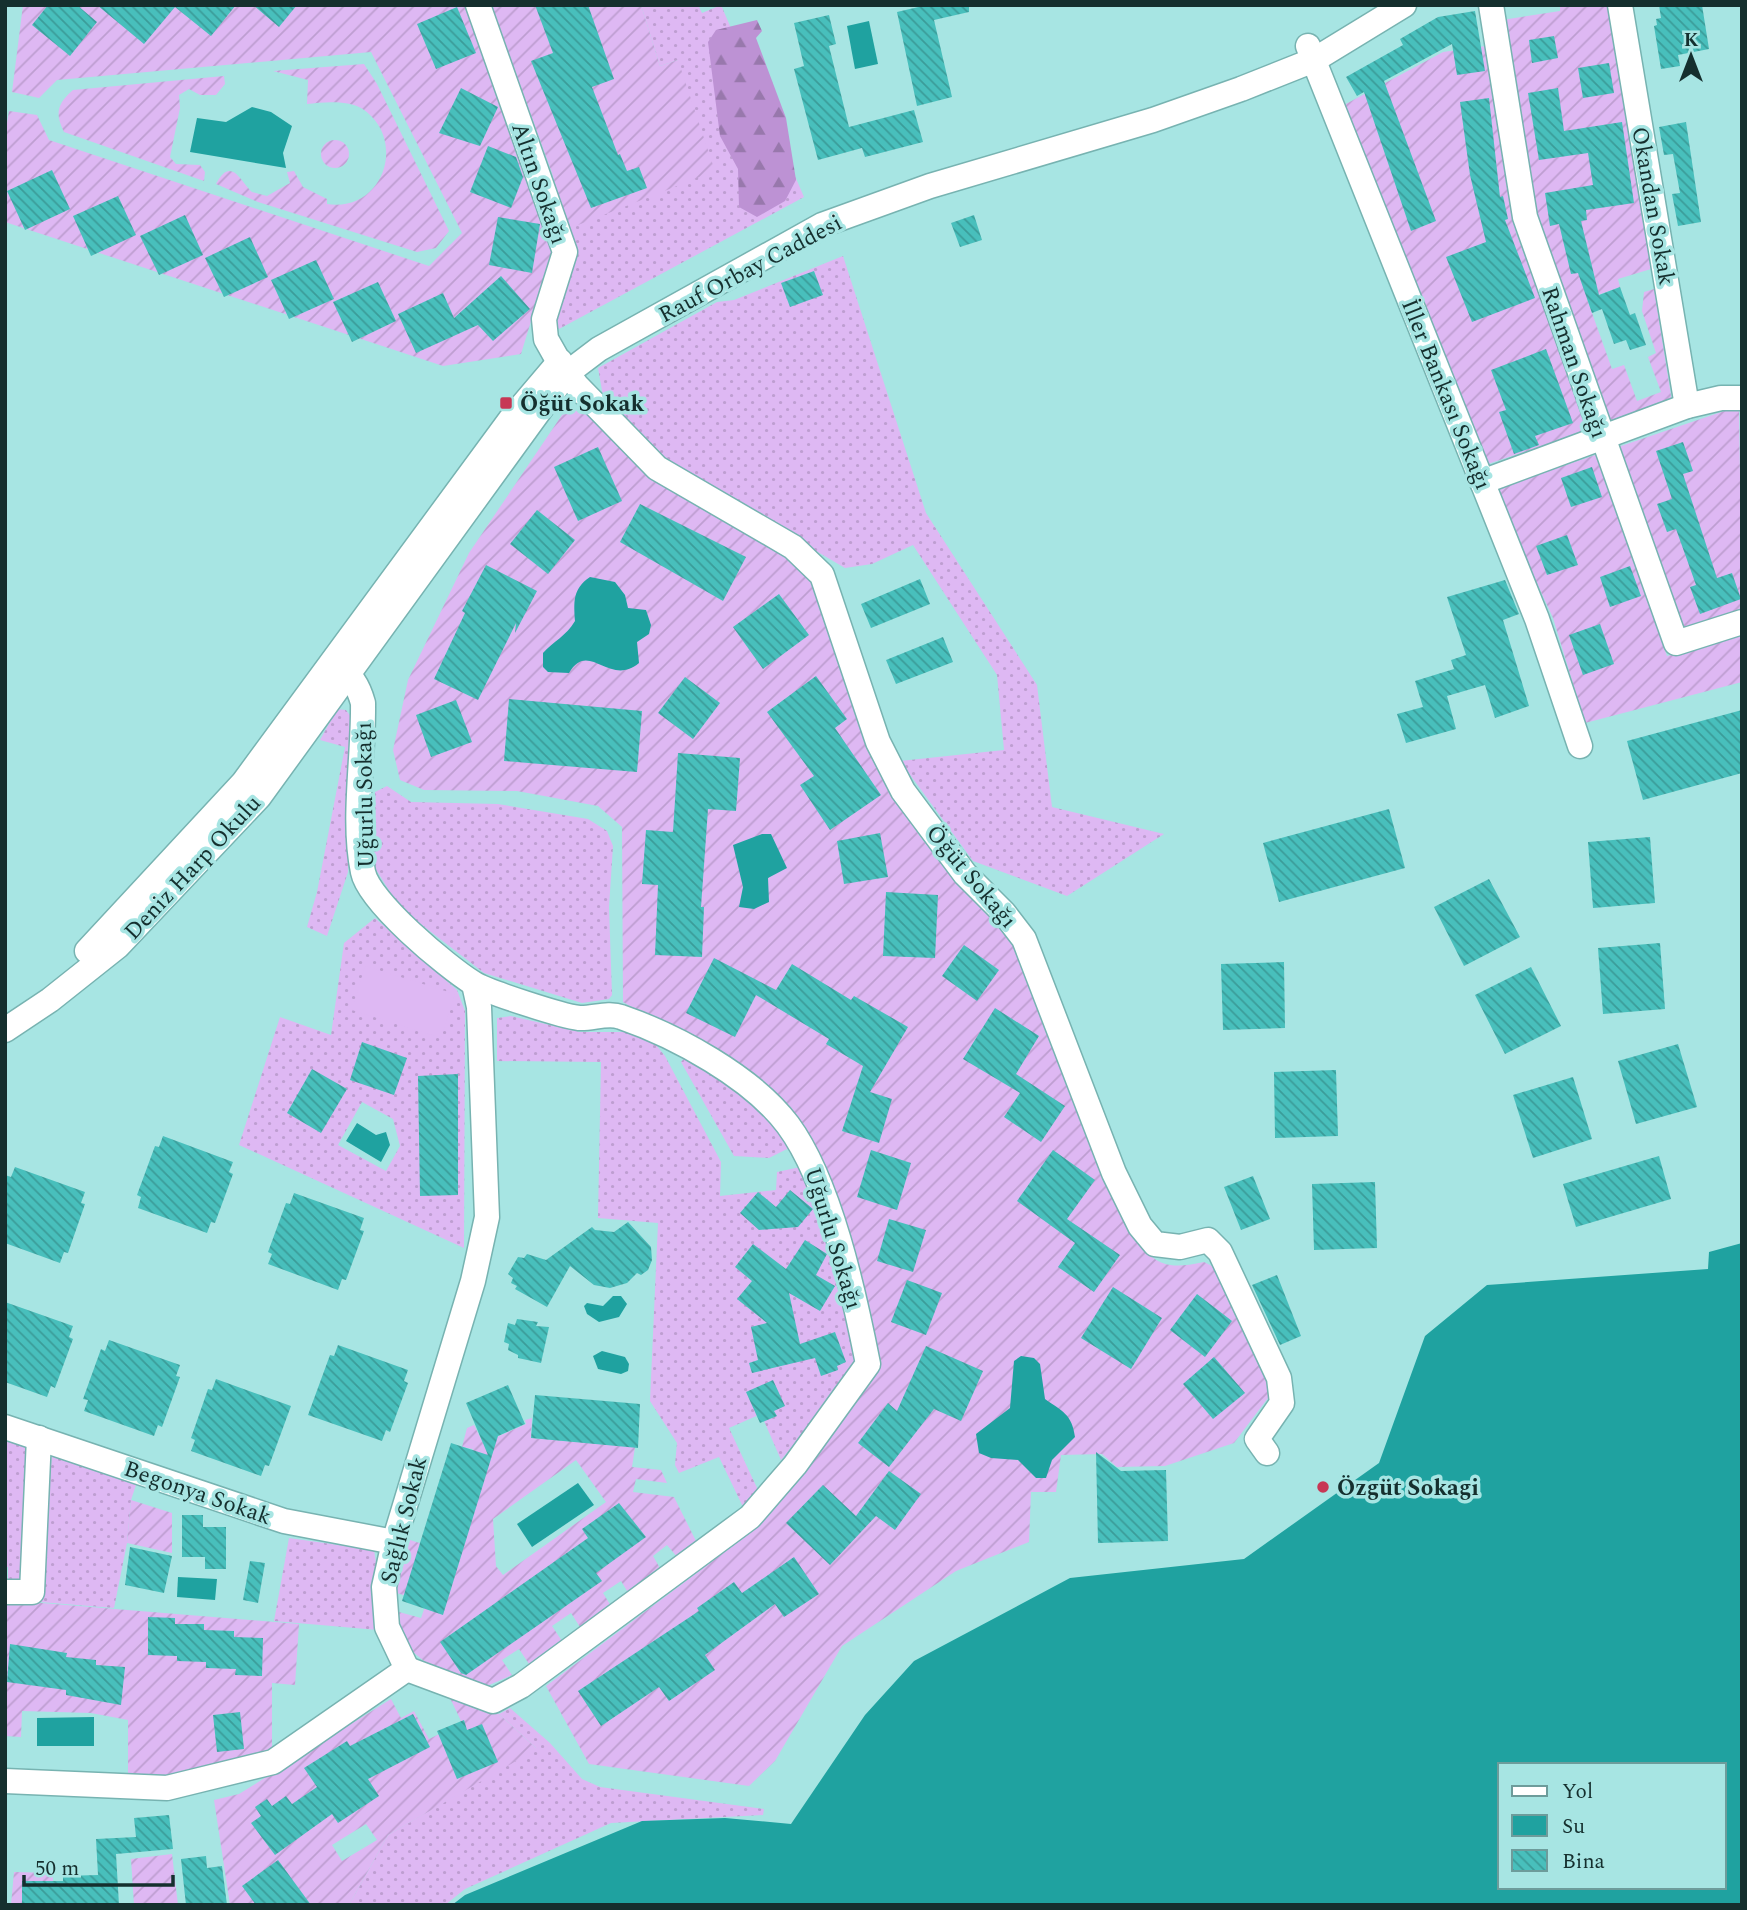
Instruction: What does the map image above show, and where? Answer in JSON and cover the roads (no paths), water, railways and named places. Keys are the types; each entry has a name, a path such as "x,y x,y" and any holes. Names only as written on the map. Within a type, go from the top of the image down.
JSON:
{"street":[{"name":"Altın Sokağı","path":"478,5 565,252 544,319 546,339 562,368"},
{"name":"Rauf Orbay Caddesi","path":"1311,53 1373,5"},
{"name":"Rauf Orbay Caddesi","path":"341,668 562,368 602,332 816,211 981,156 1226,84 1311,53 1404,5"},
{"name":"Rahman Sokağı","path":"1491,5 1525,217 1579,366 1601,438 1676,643 1742,622"},
{"name":"Okandan Sokak","path":"1620,5 1687,407"},
{"name":"İller Bankası Sokağı","path":"1311,53 1537,619 1580,746"},
{"name":"Öğüt Sokağı","path":"562,368 657,468 793,547 822,575 878,742 903,791 965,874 1004,913 1024,939 1114,1174 1140,1226 1155,1244 1180,1247 1208,1240 1220,1252 1279,1378 1282,1403 1257,1439 1267,1453"},
{"path":"1482,482 1687,407 1721,398 1742,398"},
{"name":"Uğurlu Sokağı","path":"341,668 359,689 363,703 360,811 363,874 380,904 474,984 578,1018 617,1015 660,1034 741,1080 786,1122 812,1162 856,1304 868,1364 795,1465 750,1517 521,1686 493,1701 407,1669"},
{"name":"Deniz Harp Okulu","path":"5,1013 98,942 243,783 341,668"},
{"name":"Deniz Harp Okulu","path":"5,1030 72,984 118,946 259,797 341,668"},
{"name":"Sağlık Sokak","path":"407,1669 387,1627 384,1587 394,1542 473,1281 487,1217 480,1007 474,984"},
{"name":"Begonya Sokak","path":"5,1427 285,1521 394,1542"},
{"path":"5,1592 32,1592 39,1438"},
{"path":"5,1781 167,1788 273,1762 407,1669"}],"water":[{"path":"869,21 878,64 855,69 847,26"},
{"path":"252,107 271,112 292,126 283,153 286,168 190,152 197,118 226,122"},
{"path":"590,577 615,582 625,595 628,608 646,610 651,625 649,634 637,642 639,663 628,669 618,670 584,661 569,673 548,672 543,667 543,653 568,631 575,621 577,591"},
{"path":"762,834 771,834 787,868 768,878 769,902 754,909 739,907 743,887 733,845"},
{"path":"357,1123 376,1135 386,1132 390,1145 381,1162 346,1141"},
{"path":"1742,1243 1742,1905 452,1905 465,1895 642,1821 725,1818 791,1824 865,1715 914,1661 1070,1578 1244,1559 1379,1463 1425,1336 1487,1285 1708,1269 1709,1252"},
{"path":"613,1296 621,1296 627,1304 619,1317 599,1322 587,1314 584,1306 587,1303 603,1306"},
{"path":"602,1351 625,1357 629,1364 628,1371 621,1374 598,1369 593,1356"},
{"path":"1021,1356 1034,1358 1040,1364 1045,1399 1065,1414 1074,1429 1075,1437 1052,1460 1046,1478 1036,1478 1018,1460 991,1458 979,1453 976,1434 1010,1408 1014,1361"},
{"path":"578,1483 594,1505 532,1547 517,1524"},
{"path":"178,1577 217,1579 215,1600 177,1597"},
{"path":"94,1717 94,1746 37,1746 37,1718"}],"place":[{"name":"Öğüt Sokak","path":"506,403"},
{"name":"Özgüt Sokagi","path":"1323,1487"}]}
